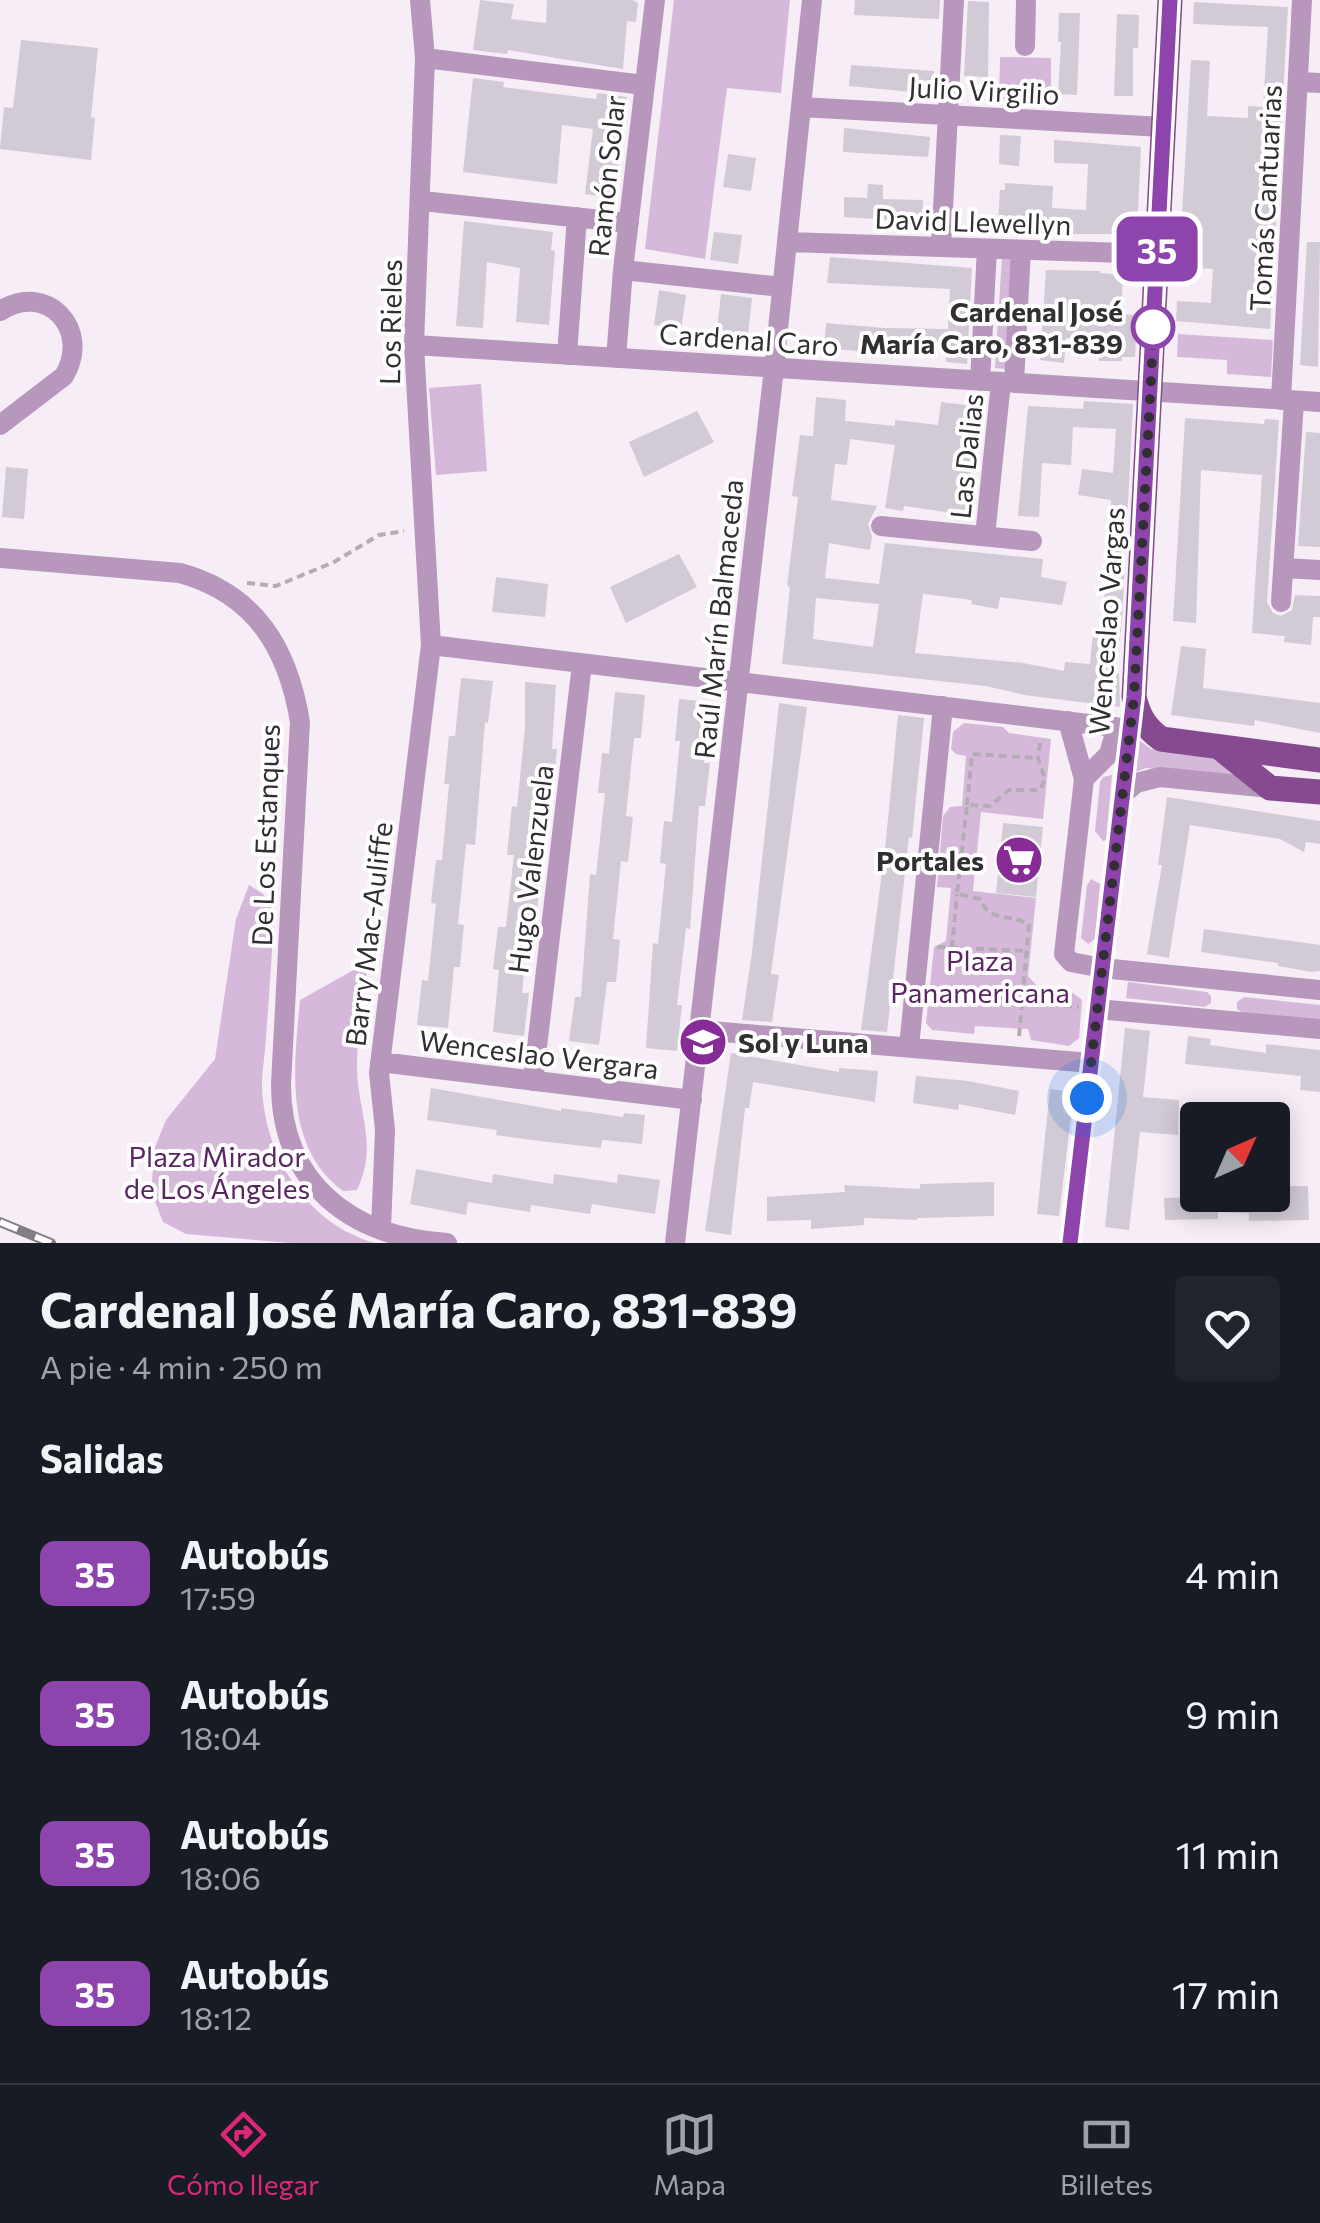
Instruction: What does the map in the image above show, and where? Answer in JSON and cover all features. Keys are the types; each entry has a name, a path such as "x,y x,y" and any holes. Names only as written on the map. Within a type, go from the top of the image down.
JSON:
{"main road":[{"name":"Wenceslao Vargas","path":"1134,697 1170,0"},
{"path":"1134,697 1146,728 1161,739 1320,760"},
{"path":"1219,747 1270,788 1320,792"}],"street":[{"name":"Los Rieles","path":"420,0 425,58 414,345 431,646"},
{"name":"Ramón Solar","path":"616,358 655,0"},
{"name":"Raúl Marín Balmaceda","path":"676,1243 812,0"},
{"path":"940,247 954,0"},
{"path":"1025,46 1026,0"},
{"name":"Tomás Cantuarias","path":"1281,602 1288,400 1310,82 1302,0"},
{"path":"425,58 644,84"},
{"name":"Julio Virgilio","path":"800,107 1164,128"},
{"path":"422,201 629,223"},
{"name":"Ramón Solar","path":"567,354 577,218"},
{"name":"David Llewellyn","path":"787,242 1157,254"},
{"path":"988,249 999,382"},
{"path":"999,382 1021,250"},
{"path":"623,270 782,287"},
{"path":"0,312 25,302 48,306 66,322 74,343 64,376 0,425"},
{"name":"Cardenal Caro","path":"414,345 1320,402"},
{"name":"Las Dalias","path":"984,536 999,382"},
{"name":"Las Dalias","path":"881,526 1032,541"},
{"name":"De Los Estanques","path":"0,558 180,573 220,588 250,611 275,643 285,662 300,722 281,1084 285,1129 303,1170 322,1195 346,1213 415,1241 447,1243"},
{"path":"1284,568 1320,570"},
{"path":"431,646 1130,729"},
{"name":"Barry Mac-Auliffe","path":"381,1229 385,1130 378,1073 431,646"},
{"name":"Hugo Valenzuela","path":"533,1081 582,664"},
{"name":"Wenceslao Vargas","path":"1070,1243 1134,697"},
{"path":"909,1048 943,706"},
{"path":"1068,721 1084,779 1064,954 1071,962 1320,990"},
{"path":"1084,779 1108,754 1113,740 1130,729"},
{"path":"1123,794 1136,783 1160,778 1270,788"},
{"path":"1222,1018 1228,981"},
{"path":"1098,1010 1320,1029"},
{"path":"700,1030 1091,1063"},
{"name":"Wenceslao Vergara","path":"380,1062 692,1100"}],"path":[{"path":"220,588 228,581 276,586 334,562 379,535 423,528"},
{"path":"967,805 990,806 1009,790 1040,790 1046,779 1038,758 1044,718"},
{"path":"952,948 972,754 1038,758"},
{"path":"958,894 980,899 992,916 1029,925 1018,1057"},
{"path":"920,946 1027,951"},
{"path":"915,989 1098,1010"}],"green space":[{"path":"674,0 790,0 781,93 727,88 705,259 645,249"},
{"path":"1000,57 1051,58 1051,103 999,100"},
{"path":"1002,256 1012,257 1005,369 995,368"},
{"path":"1178,334 1273,340 1271,377 1227,374 1227,360 1177,357"},
{"path":"481,384 487,471 436,475 429,388"},
{"name":"Plaza Panamericana","path":"964,723 1003,727 1009,733 1051,739 1043,819 981,812 973,891 1036,898 1028,976 1039,988 1073,993 1082,1000 1079,1038 1069,1046 1031,1040 1028,1029 975,1026 974,1034 932,1030 926,1023 934,947 946,941 951,888 937,887 943,816 950,807 962,806 966,756 951,749 953,732"},
{"path":"1136,738 1151,749 1216,757 1242,777 1146,768 1133,773"},
{"path":"1112,775 1103,841 1095,831 1100,782"},
{"path":"1091,879 1100,884 1095,939 1088,944 1081,938"},
{"name":"Plaza Mirador de Los Ángeles","path":"249,885 263,894 274,914 262,1085 274,1147 313,1207 331,1222 375,1243 290,1243 186,1234 163,1222 151,1191 155,1147 166,1120 215,1059 236,919"},
{"path":"368,962 357,1065 366,1158 357,1190 343,1191 310,1152 301,1128 295,1077 300,1000"},
{"path":"1128,982 1207,992 1211,1003 1205,1007 1126,998"},
{"path":"1244,997 1320,1005 1320,1022 1243,1013 1237,1009 1237,1002"}],"building":[{"path":"480,0 514,4 511,19 546,23 547,0 632,0 638,3 636,22 627,21 623,69 508,50 507,54 473,50"},
{"path":"855,0 940,0 939,19 854,15"},
{"path":"968,1 989,2 988,77 964,76"},
{"path":"1194,2 1288,7 1270,329 1176,321 1177,301 1211,303 1213,269 1179,267 1191,60 1210,61 1207,116 1248,118 1248,106 1263,107 1268,27 1193,24"},
{"path":"1059,13 1080,13 1077,95 1058,94"},
{"path":"1117,14 1139,15 1138,48 1133,48 1133,96 1114,96"},
{"path":"21,40 98,48 91,160 0,149 4,107 13,108"},
{"path":"851,65 934,71 934,94 849,86"},
{"path":"473,78 504,82 503,87 596,99 597,93 627,97 614,198 585,194 593,129 562,125 557,184 463,172"},
{"path":"844,128 930,137 928,157 843,152"},
{"path":"1000,135 1021,136 1019,166 999,164"},
{"path":"1054,140 1141,147 1137,234 1042,233 1043,226 998,224 1000,190 1005,190 1005,183 1053,186 1052,208 1086,210 1088,164 1054,163"},
{"path":"728,154 756,158 751,191 723,187"},
{"path":"868,184 883,185 883,199 923,200 922,222 844,217 844,197 867,198"},
{"path":"464,221 553,232 549,325 516,322 520,268 487,262 483,328 456,326"},
{"path":"714,232 742,235 738,264 710,260"},
{"path":"1307,242 1320,242 1318,367 1300,365"},
{"path":"830,257 972,268 967,364 946,362 947,350 868,346 868,352 824,348 826,323 948,329 950,289 827,283"},
{"path":"1046,270 1123,275 1121,314 1137,315 1135,357 1099,361 1099,340 1066,338 1064,363 1040,360"},
{"path":"659,290 686,295 681,330 654,325"},
{"path":"721,294 752,298 748,334 717,330"},
{"path":"816,397 846,400 845,421 895,426 895,420 938,425 941,402 983,407 978,448 973,447 967,515 904,506 903,511 885,508 895,445 850,439 847,465 835,464 831,500 877,506 868,524 872,536 870,550 829,543 825,578 879,584 885,543 1043,559 1041,577 1067,582 1062,605 1000,597 998,609 971,604 972,600 923,594 915,653 1023,663 1064,671 1065,662 1090,664 1093,632 1102,633 1111,500 1078,495 1082,469 1113,473 1116,429 1073,427 1071,465 1042,463 1039,517 1018,516 1028,406 1083,409 1084,401 1133,404 1116,673 1120,707 1024,695 986,686 782,664 798,497 792,496 800,435 813,436","holes":["816,598 879,604 873,647 813,639"]},
{"path":"697,411 714,442 644,477 629,442"},
{"path":"1185,418 1264,424 1265,419 1279,420 1267,602 1273,613 1281,616 1292,610 1295,595 1320,596 1320,617 1313,617 1311,645 1284,642 1285,636 1252,633 1262,475 1201,470 1196,623 1173,621"},
{"path":"1306,432 1320,433 1320,547 1298,546"},
{"path":"6,467 28,469 24,519 2,517"},
{"path":"679,554 697,587 626,623 610,587"},
{"path":"496,577 548,584 545,617 492,612"},
{"path":"1181,646 1206,649 1203,688 1320,703 1320,733 1255,720 1254,726 1171,715"},
{"path":"461,678 493,681 488,723 485,722 475,845 466,844 458,924 464,925 460,967 454,967 448,1028 417,1025 422,980 428,981 436,904 431,903 436,860 442,860 449,784 444,784 449,736 455,736"},
{"path":"525,682 556,685 552,749 557,749 553,789 547,788 537,912 530,912 522,993 529,993 524,1036 493,1032 499,970 493,969 498,927 506,927 514,855 507,855 512,806 517,807"},
{"path":"615,692 645,695 641,738 634,738 626,816 633,817 628,862 621,861 613,939 620,940 616,982 607,982 599,1045 569,1041 575,997 581,997 590,874 596,875 605,793 598,793 602,753 609,754"},
{"path":"679,699 710,702 704,763 710,763 705,806 699,806 690,929 686,928 677,1005 682,1005 677,1051 646,1048 653,943 658,944 666,864 660,863 664,821 672,822 680,741 675,741"},
{"path":"779,703 807,707 771,974 779,975 772,1022 742,1020 752,952"},
{"path":"898,715 924,718 887,1032 861,1030"},
{"path":"1167,797 1320,821 1320,844 1306,842 1304,852 1280,839 1190,825 1169,958 1147,954 1162,865 1158,865"},
{"name":"Portales","path":"1003,823 1043,827 1036,897 996,893"},
{"path":"1204,929 1320,945 1320,971 1201,952"},
{"path":"1125,1028 1150,1031 1143,1097 1179,1100 1178,1135 1140,1132 1129,1230 1105,1227"},
{"path":"1188,1036 1211,1039 1210,1045 1266,1053 1266,1044 1320,1050 1320,1092 1300,1090 1301,1076 1185,1064"},
{"path":"731,1053 839,1072 839,1068 878,1071 875,1102 753,1082 749,1108 745,1108 731,1235 705,1231"},
{"path":"916,1076 1019,1091 1015,1115 959,1104 958,1110 913,1103"},
{"path":"431,1088 561,1111 623,1117 624,1113 645,1115 642,1144 602,1140 601,1148 496,1135 497,1130 427,1120"},
{"path":"1050,1089 1074,1092 1059,1216 1037,1214"},
{"path":"416,1169 492,1183 493,1174 553,1184 554,1174 617,1183 618,1174 660,1180 655,1214 592,1204 590,1214 531,1205 530,1212 468,1202 466,1215 410,1204"},
{"path":"994,1182 994,1216 864,1218 864,1225 811,1229 811,1220 767,1221 767,1197 845,1192 844,1185 920,1189 920,1184"},
{"path":"1290,1186 1308,1186 1309,1220 1249,1221 1249,1213 1218,1212 1290,1212"},
{"path":"1164,1198 1180,1198 1180,1212 1218,1212 1218,1219 1165,1220"}],"railway":[{"path":"0,1222 51,1243"}],"bus line":[{"name":"35","path":"1070,1243 1134,697 1170,0"}],"place":[{"name":"Cardenal José María Caro, 831-839","path":"1153,327"},
{"name":"Portales","path":"1019,860"},
{"name":"Sol y Luna","path":"703,1042"}],"route":[{"path":"1087,1098 1134,697 1154,323 1153,327"}]}
